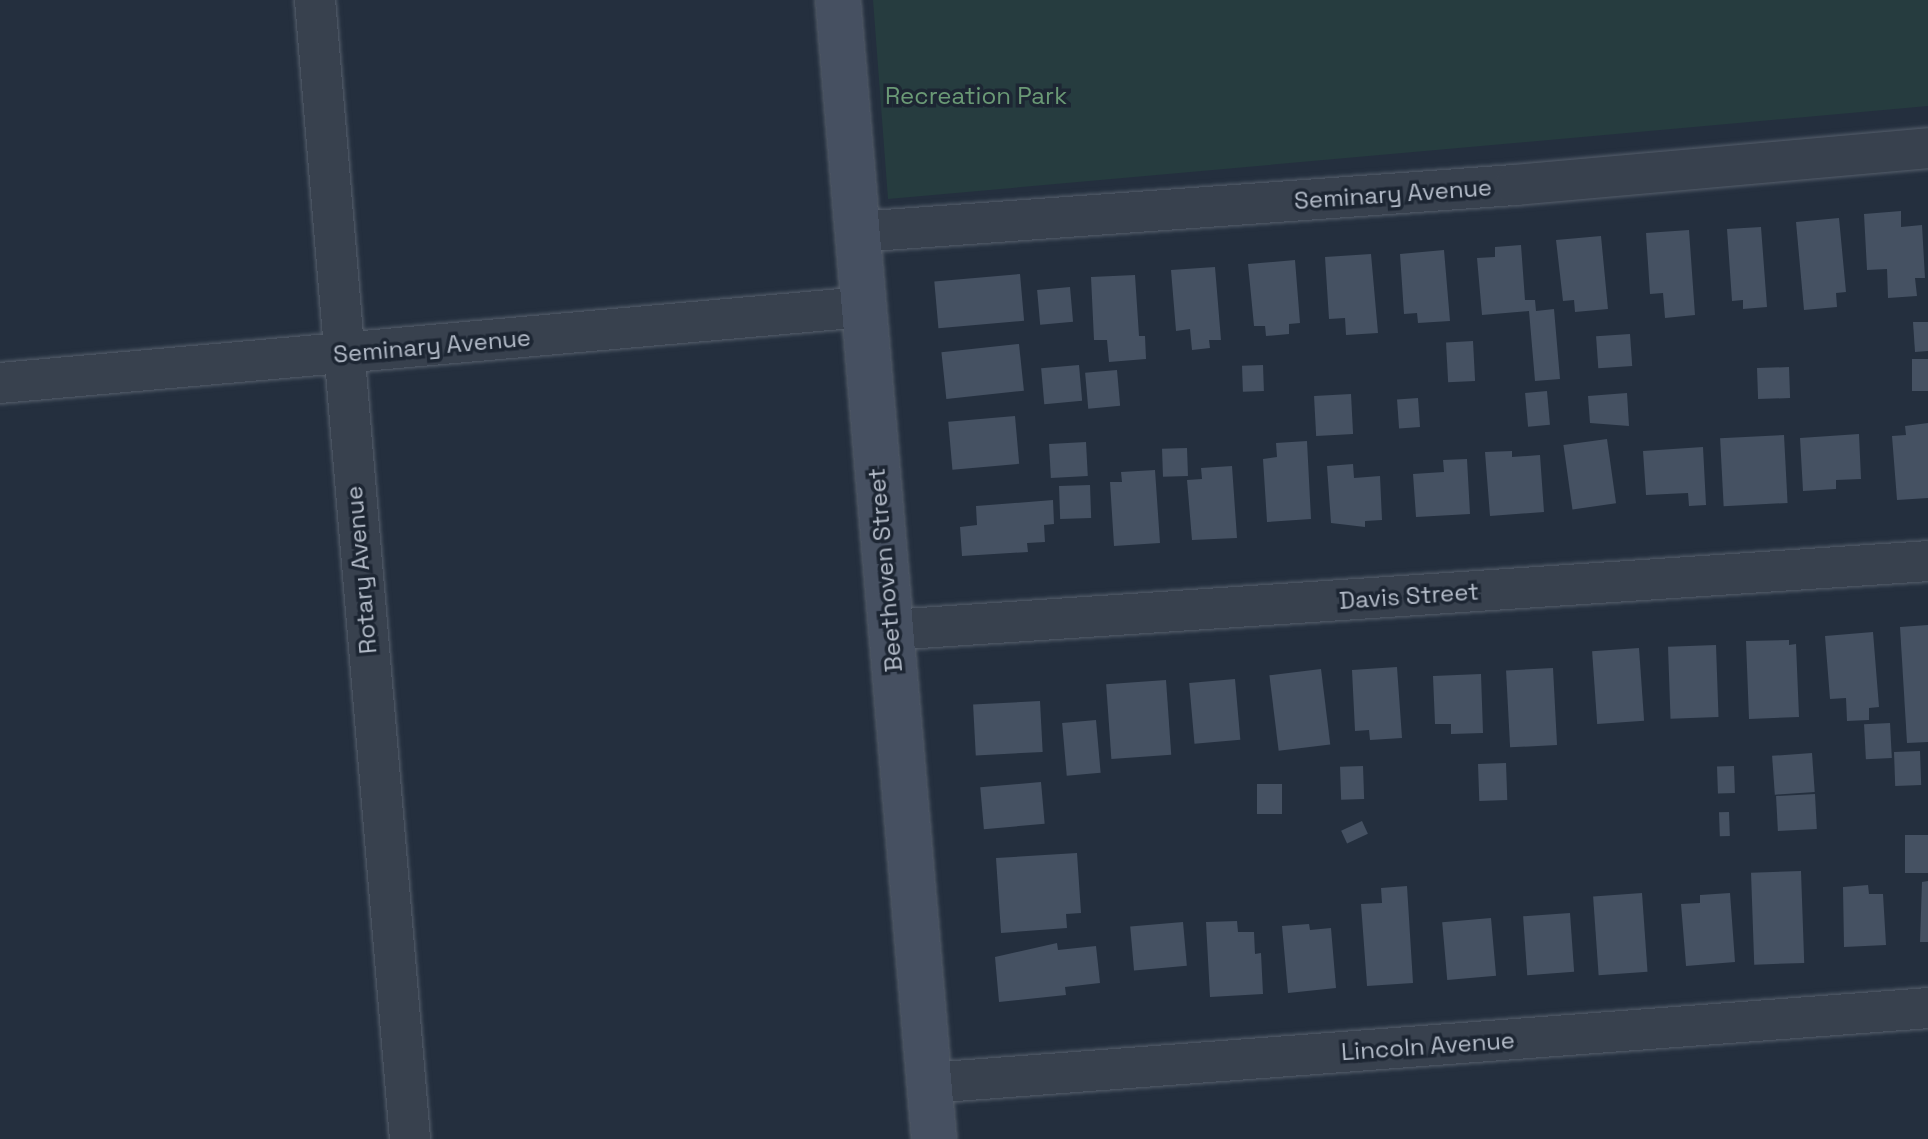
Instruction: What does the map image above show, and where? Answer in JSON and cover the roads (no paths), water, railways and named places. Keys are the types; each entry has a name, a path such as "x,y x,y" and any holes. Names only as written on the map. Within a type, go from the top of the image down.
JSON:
{"street":[{"name":"Rotary Avenue","path":"315,0 410,1139"},
{"name":"Beethoven Street","path":"838,0 934,1139"},
{"name":"Seminary Avenue","path":"857,232 1515,185 1928,148"},
{"name":"Seminary Avenue","path":"0,383 863,307"},
{"name":"Davis Street","path":"890,630 1928,561"},
{"name":"Lincoln Avenue","path":"929,1083 1928,1008"}],"park label":[{"name":"Recreation Park","path":"976,96"}]}
